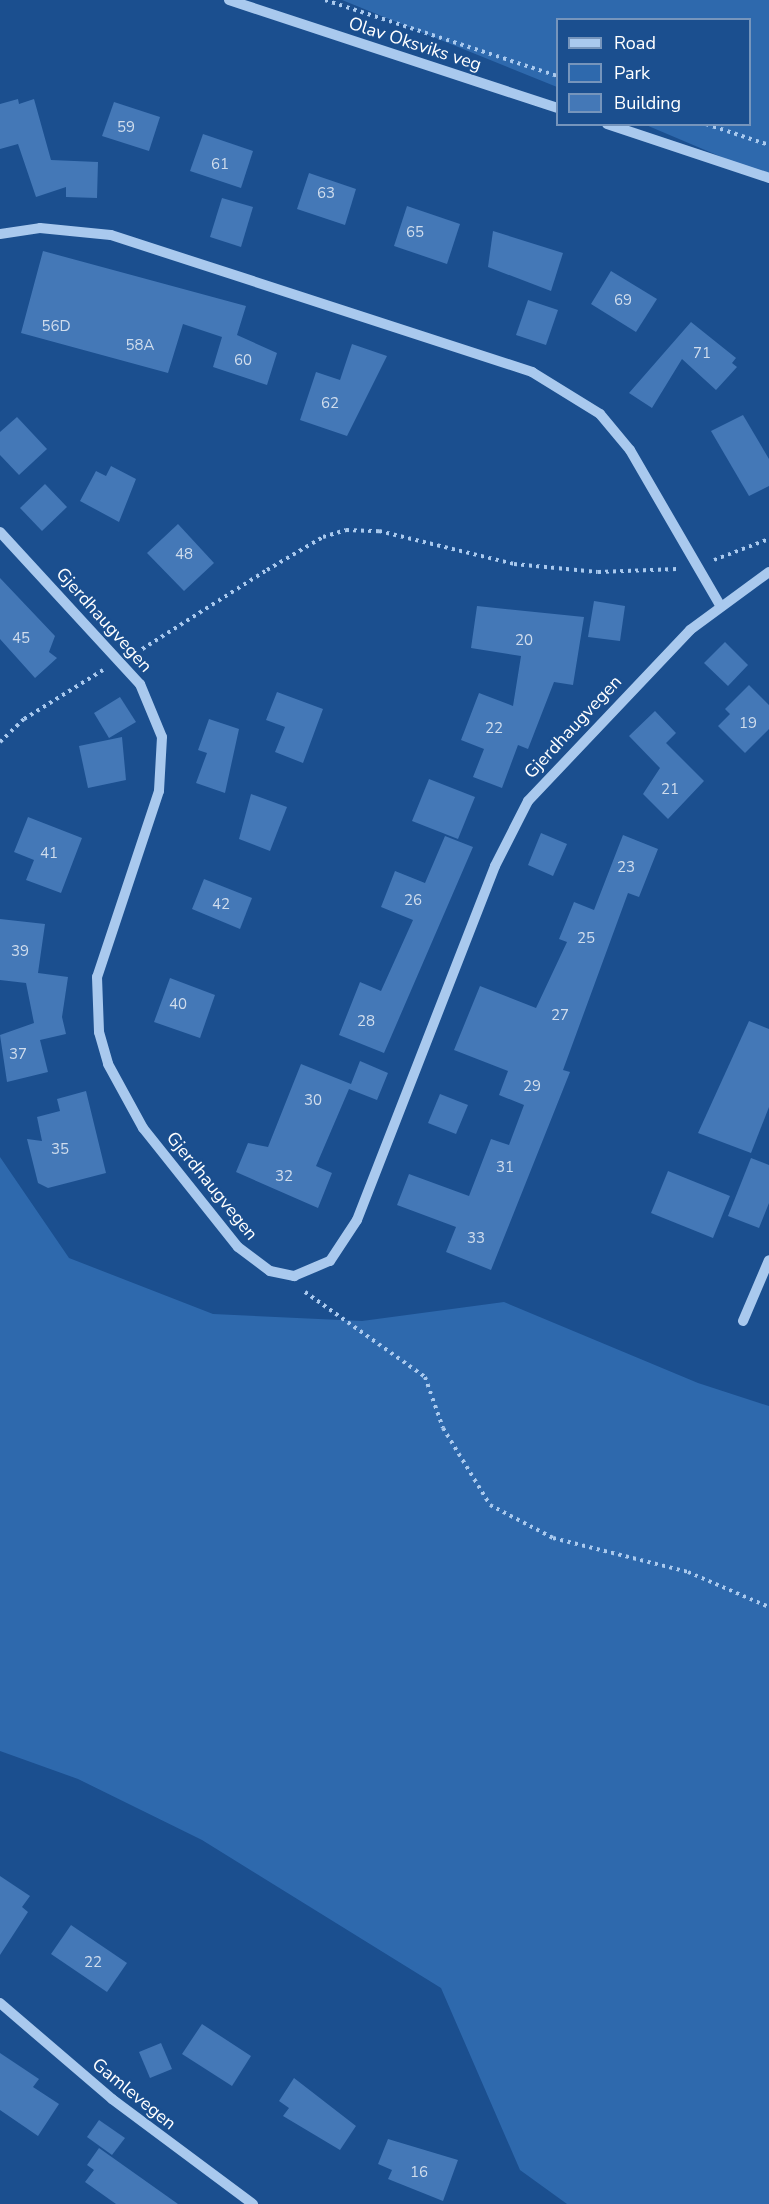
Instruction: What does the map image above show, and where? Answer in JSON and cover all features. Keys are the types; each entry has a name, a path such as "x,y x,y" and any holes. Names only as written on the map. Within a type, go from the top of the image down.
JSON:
{"street":[{"name":"Olav Oksviks veg","path":"229,0 556,107"},
{"path":"613,126 769,178"},
{"path":"0,234 52,228 111,235 532,372 600,414 630,450 720,605"},
{"name":"Gjerdhaugvegen","path":"0,532 122,660 155,711 163,765 150,821 103,951 97,977 99,1032 114,1079 143,1128 238,1247 279,1274 310,1274 344,1245 495,866 528,801 599,721 720,605 769,572"},
{"path":"743,1321 769,1260"},
{"name":"Gamlevegen","path":"0,2003 112,2099 253,2204"}],"path":[{"path":"325,0 556,75"},
{"path":"712,126 769,145"},
{"path":"0,742 24,719 323,537 346,530 379,531 514,564 598,572 663,572 697,565 769,539"},
{"path":"279,1274 425,1377 442,1428 490,1505 553,1538 688,1572 769,1607"}],"green space":[{"path":"342,0 769,0 769,177 648,126 751,126 751,18 556,18 556,87"},
{"path":"0,1157 69,1258 213,1314 362,1321 504,1302 698,1383 769,1406 769,2204 567,2204 520,2170 441,1988 202,1840 78,1779 0,1751"}],"building":[{"path":"18,99 19,104 34,99 51,160 98,162 97,198 66,197 66,187 36,197 18,144 0,149 0,104"},
{"path":"114,102 160,117 149,151 102,136"},
{"path":"203,134 253,151 241,188 190,171"},
{"path":"309,173 356,189 345,225 297,209"},
{"path":"222,198 253,207 241,247 210,237"},
{"path":"407,206 460,224 447,264 394,246"},
{"path":"493,231 563,253 551,291 488,267"},
{"path":"43,251 246,306 237,335 277,353 267,385 213,367 222,337 183,324 168,373 21,333"},
{"path":"611,271 657,299 636,332 591,304"},
{"path":"528,300 558,310 546,345 516,335"},
{"path":"691,322 736,358 732,363 737,367 716,390 682,359 652,408 629,393"},
{"path":"352,344 387,356 347,436 300,420 316,372 340,380"},
{"path":"743,415 769,459 769,486 749,496 711,431"},
{"path":"17,417 47,449 19,475 0,455 0,432"},
{"path":"111,466 136,479 119,522 80,501 96,471 106,476"},
{"path":"45,484 67,507 42,531 20,508"},
{"path":"178,524 214,563 184,591 147,553"},
{"path":"0,578 55,636 49,652 57,658 35,678 0,639"},
{"path":"594,601 625,606 620,641 588,637"},
{"path":"477,606 584,617 573,685 554,682 528,749 518,745 502,788 473,777 484,749 461,740 479,693 513,706 521,656 471,648"},
{"path":"725,642 748,665 728,686 704,663"},
{"path":"749,685 769,705 769,729 745,753 718,726 730,714 725,709"},
{"path":"277,692 323,709 303,763 275,752 285,727 266,720"},
{"path":"120,697 136,722 109,738 94,713"},
{"path":"655,711 676,733 666,743 704,781 668,819 643,794 660,768 629,736"},
{"path":"209,719 239,729 225,793 196,783 207,753 198,750"},
{"path":"122,737 126,780 88,788 79,746"},
{"path":"429,779 475,797 458,839 412,821"},
{"path":"251,794 287,807 270,851 239,839"},
{"path":"28,817 82,838 61,893 26,880 34,860 14,852"},
{"path":"541,833 567,844 553,876 528,865"},
{"path":"623,835 658,849 639,897 628,893 563,1070 570,1072 491,1270 446,1252 456,1227 397,1205 409,1174 469,1196 491,1139 509,1145 524,1105 499,1095 508,1071 454,1050 480,986 536,1008 567,942 559,939 574,902 594,910"},
{"path":"445,836 473,847 384,1053 339,1035 360,982 381,991 413,920 381,907 395,871 425,883"},
{"path":"204,879 252,898 240,929 192,909"},
{"path":"0,919 45,924 38,973 68,977 62,1017 66,1034 40,1040 48,1072 7,1082 0,1035 34,1023 26,983 0,980"},
{"path":"170,978 215,995 200,1038 154,1022"},
{"path":"749,1021 769,1029 769,1107 751,1153 698,1133"},
{"path":"360,1061 388,1073 377,1100 349,1089 316,1166 332,1173 318,1208 236,1172 248,1143 268,1147 301,1064 351,1084"},
{"path":"86,1091 106,1173 48,1188 38,1183 27,1139 42,1141 37,1117 60,1111 57,1099"},
{"path":"440,1094 468,1105 456,1134 428,1123"},
{"path":"751,1158 769,1165 769,1203 759,1228 728,1216"},
{"path":"668,1171 730,1196 713,1238 651,1213"},
{"path":"0,1876 30,1896 22,1907 28,1912 0,1955"},
{"path":"71,1925 127,1963 107,1992 51,1954"},
{"path":"202,2024 251,2056 232,2086 182,2054"},
{"path":"161,2043 172,2069 150,2078 139,2052"},
{"path":"0,2053 39,2079 33,2087 59,2104 38,2136 0,2110"},
{"path":"294,2078 356,2126 340,2150 283,2116 289,2108 279,2101"},
{"path":"99,2120 125,2138 112,2155 87,2137"},
{"path":"388,2139 458,2160 443,2201 388,2179 392,2170 378,2164"},
{"path":"99,2148 178,2204 116,2204 85,2182 94,2170 87,2165"}]}
